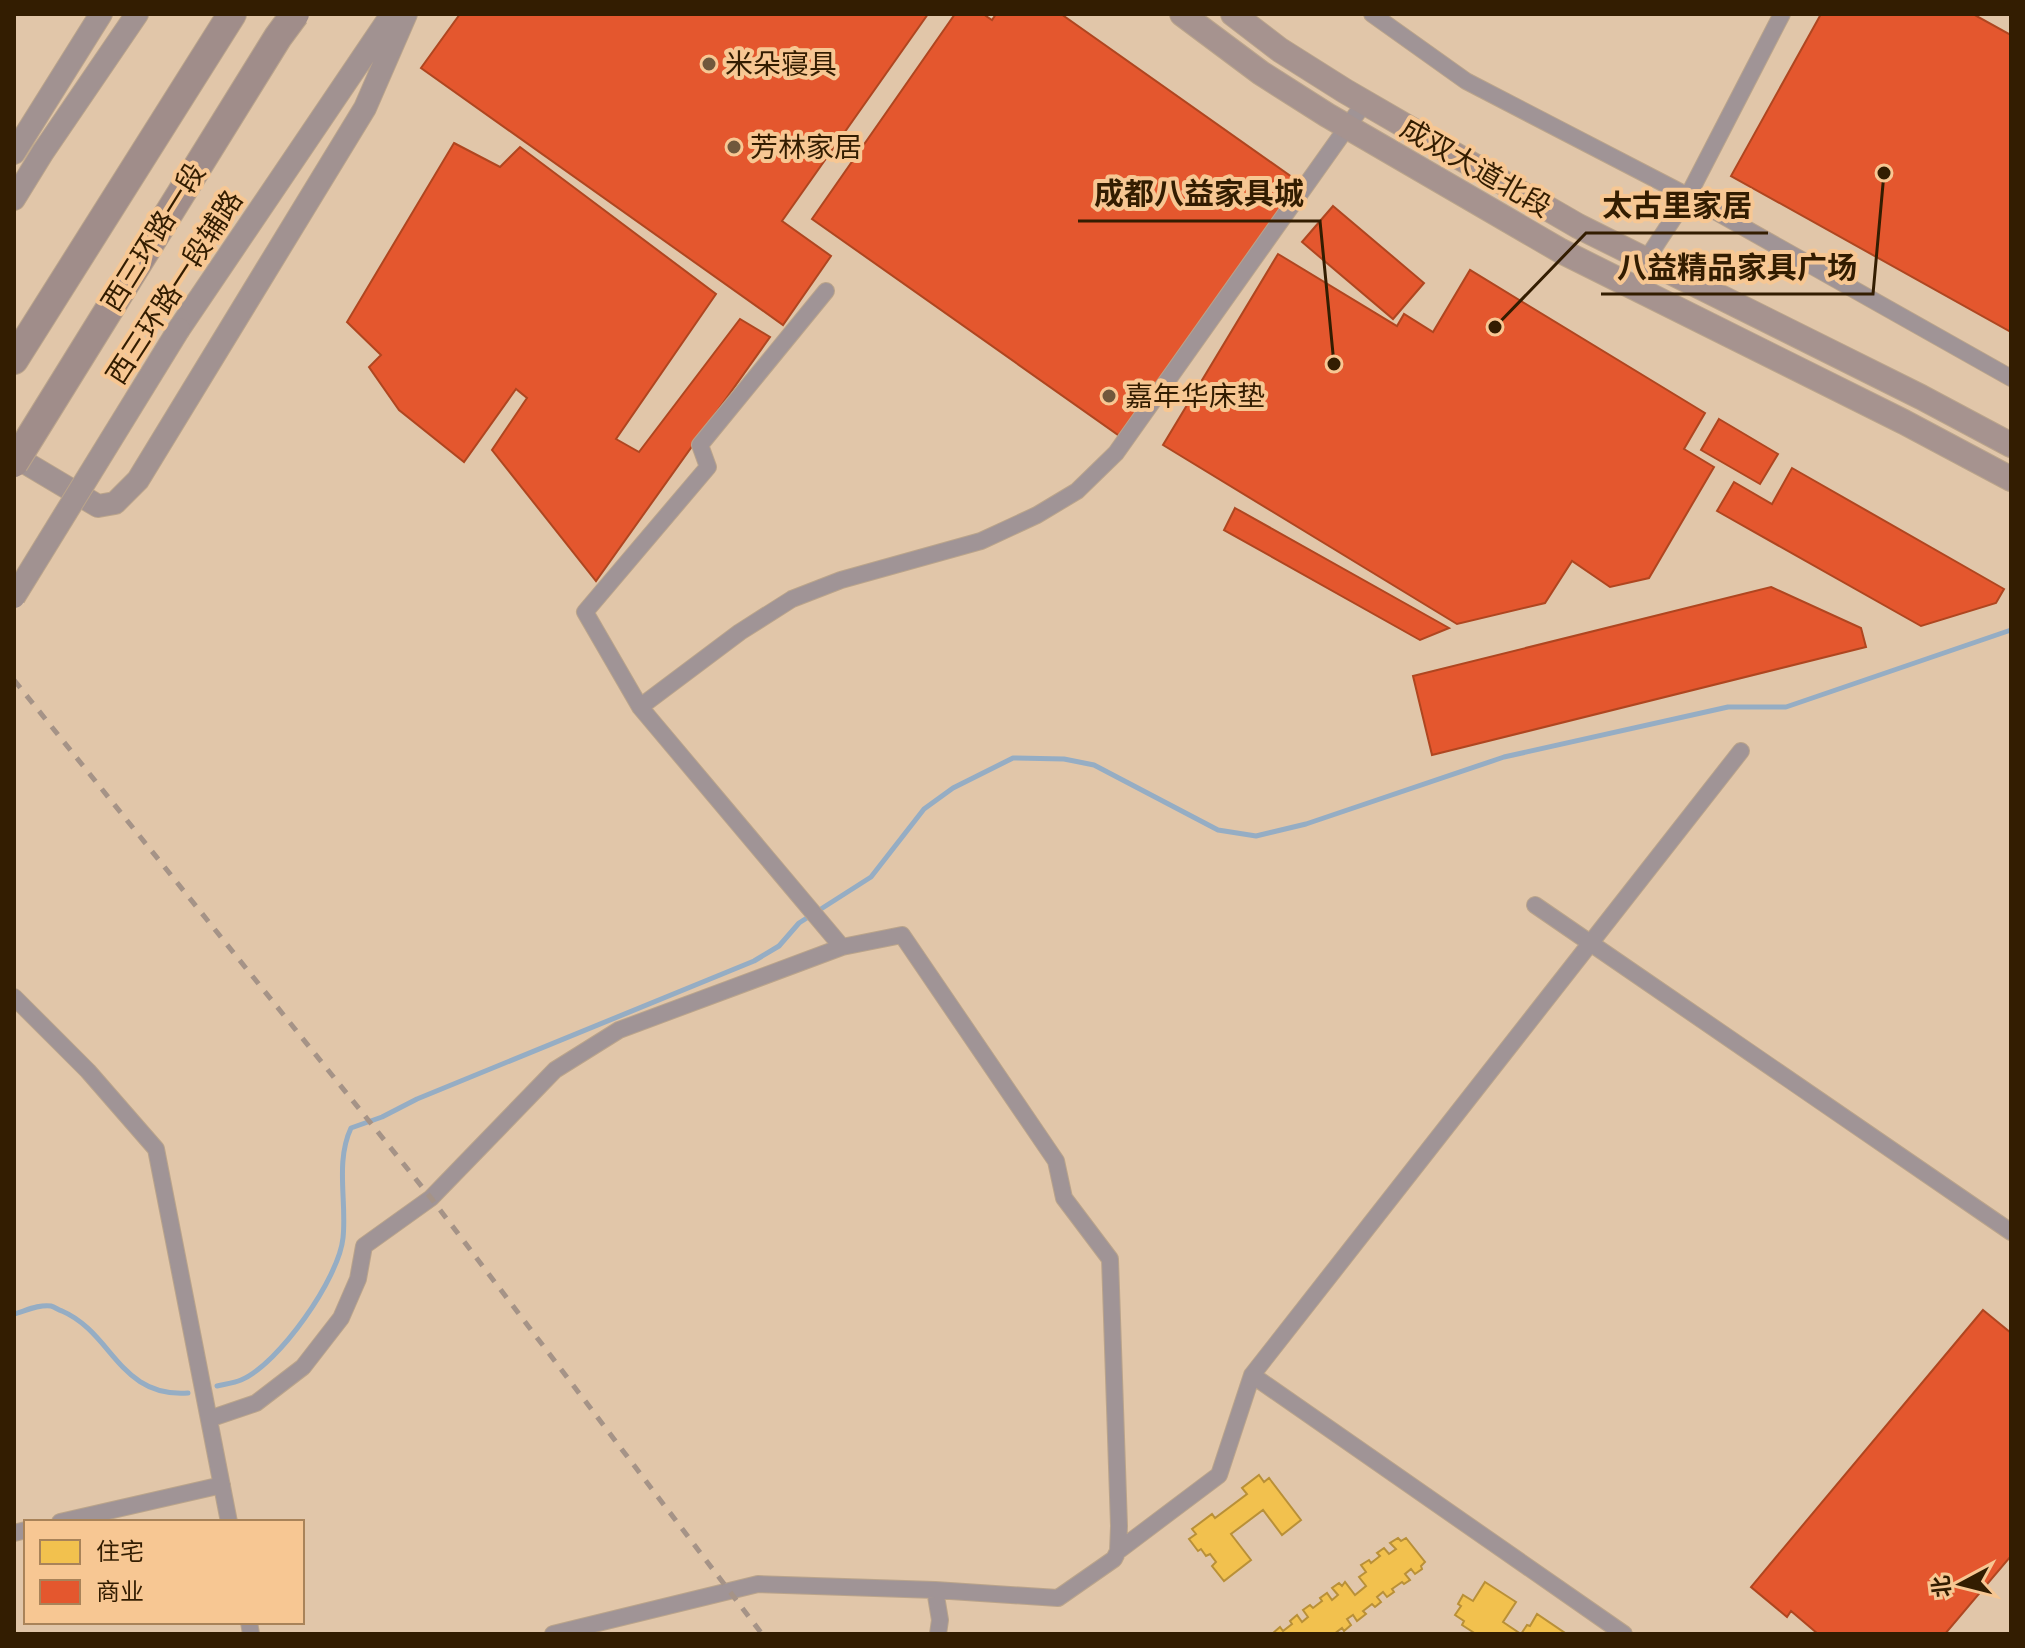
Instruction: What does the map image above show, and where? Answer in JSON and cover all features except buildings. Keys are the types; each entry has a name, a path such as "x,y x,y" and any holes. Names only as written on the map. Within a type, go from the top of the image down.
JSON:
{"highway":[{"name":"西三环路一段","path":"14,360 232,14"},
{"name":"西三环路一段","path":"14,463 295,14"}],"main road":[{"path":"14,153 101,14"},
{"path":"14,199 137,14"},
{"name":"西三环路一段辅路","path":"14,597 179,329 392,14"},
{"path":"14,456 98,506 115,503 138,480 365,108 406,14"},
{"name":"成双大道北段","path":"1182,14 1261,73 1348,128 1561,251 1890,415 2011,479"},
{"name":"成双大道北段","path":"1233,14 1280,50 1578,226 2011,445"}],"street":[{"path":"1372,14 1466,81 1688,196 2011,378"},
{"path":"1646,260 1688,196 1782,14"},
{"path":"640,707 740,632 792,599 841,580 981,541 1037,515 1077,491 1116,453 1365,102"},
{"path":"826,291 700,445 708,467 585,612 640,707 842,947"},
{"path":"553,1634 758,1584 1058,1598 1114,1559 1118,1551 1219,1475 1252,1375 1741,751"},
{"path":"1535,905 2011,1232"},
{"path":"209,1419 256,1403 303,1367 341,1318 358,1279 364,1246 431,1198 555,1070 619,1030 842,947 902,935 1056,1161 1064,1198 1110,1259 1118,1551"},
{"path":"14,997 88,1071 156,1149 229,1520"},
{"path":"1252,1375 1624,1634"},
{"path":"69,1520 222,1485"},
{"path":"935,1590 940,1620 938,1634"}],"waterway":[{"path":"217,1386 241,1380 272,1357 305,1318 331,1275 343,1238 342,1168 351,1128 754,961 779,946 799,923 871,877 924,809 953,788 1013,758 1064,759 1094,765 1218,830 1256,836 1306,824 1504,757 1728,707 1786,707 2011,630"},
{"path":"14,1314 42,1306 54,1307 79,1321 131,1375 146,1385 165,1392 188,1393"}],"railway":[{"path":"14,680 431,1198 762,1634"}],"place":[{"name":"米朵寝具","path":"709,64"},
{"name":"芳林家居","path":"734,147"},
{"name":"八益精品家具广场","path":"1884,173"},
{"name":"太古里家居","path":"1495,327"},
{"name":"成都八益家具城","path":"1334,364"},
{"name":"嘉年华床垫","path":"1109,396"}]}
